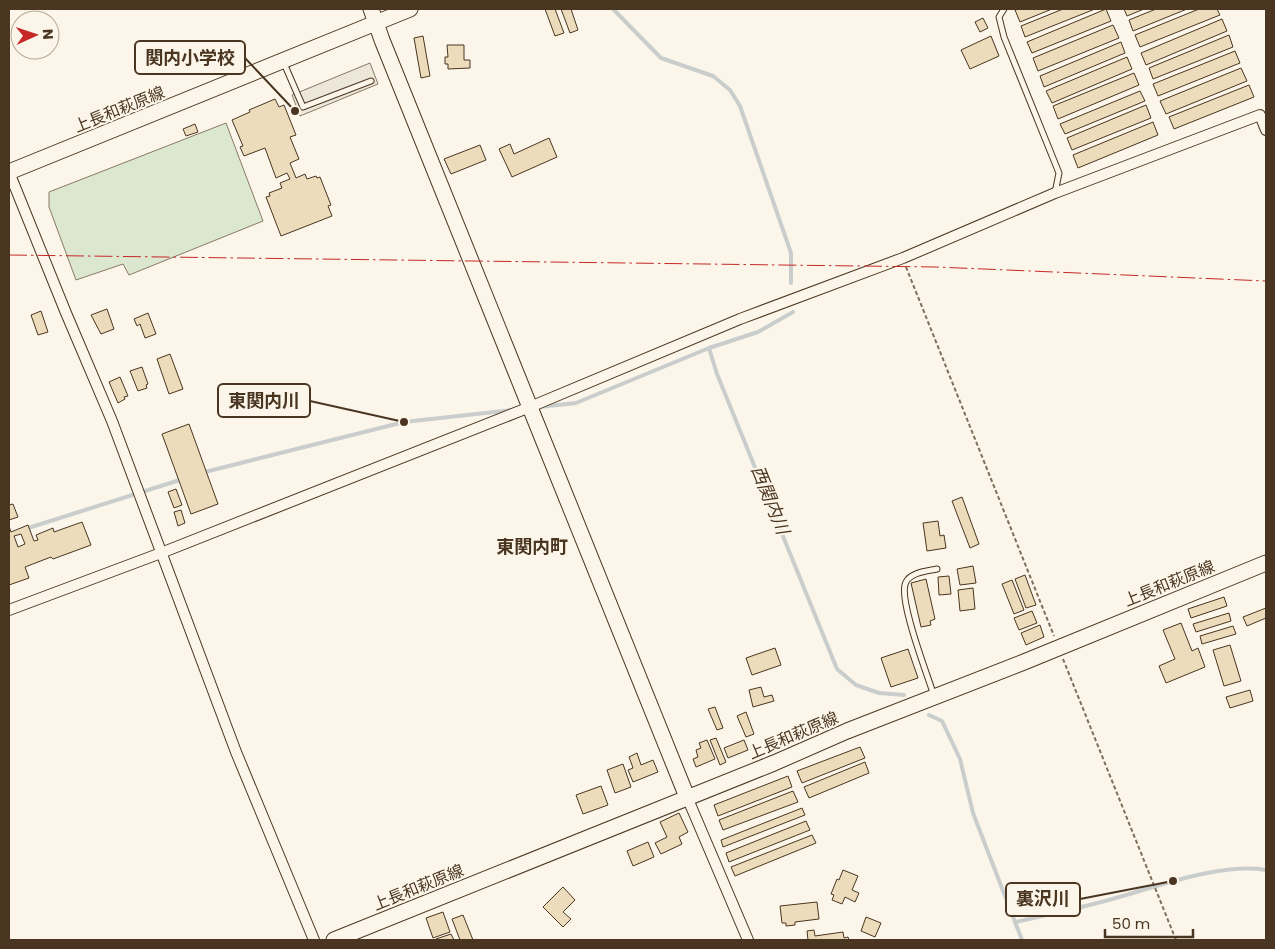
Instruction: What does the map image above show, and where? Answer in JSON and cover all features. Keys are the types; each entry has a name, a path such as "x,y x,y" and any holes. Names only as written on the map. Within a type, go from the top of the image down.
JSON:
{"main road":[{"name":"上長和萩原線","path":"9,172 283,61 374,16 410,9"},
{"path":"374,16 687,797"},
{"name":"上長和萩原線","path":"334,940 1266,563"}],"street":[{"path":"9,610 161,553 530,407 740,319 903,258 1055,193 1260,115 1266,130"},
{"path":"9,172 112,421 236,752 314,940"},
{"path":"687,797 748,940"}],"lane":[{"path":"1004,9 999,17 1004,37 1059,173 1055,193"},
{"path":"283,61 303,108 371,81"},
{"path":"934,696 910,625 903,593 906,582 912,575 937,568"}],"path":[{"path":"903,258 1176,940"}],"green space":[{"path":"226,123 263,221 129,275 123,264 76,280 49,207 49,192"}],"shaded area":[{"path":"370,63 378,84 300,116 292,95"}],"building":[{"path":"545,9 555,9 564,33 555,36"},
{"path":"561,9 571,9 578,30 570,33"},
{"path":"1052,9 1020,22 1015,10"},
{"path":"1063,9 1095,9 1025,37 1021,26"},
{"path":"1106,9 1111,21 1032,53 1027,42"},
{"path":"1124,9 1144,9 1127,16"},
{"path":"1156,9 1187,9 1133,31 1129,20"},
{"path":"1199,9 1217,9 1220,15 1140,47 1135,35"},
{"path":"983,18 988,28 980,32 975,22"},
{"path":"1222,19 1227,31 1146,65 1141,53"},
{"path":"1113,25 1119,38 1038,71 1033,58"},
{"path":"1229,35 1233,47 1153,79 1149,68"},
{"path":"423,36 430,76 421,78 414,38"},
{"path":"991,36 999,56 970,69 961,50"},
{"path":"1121,42 1125,53 1044,87 1040,76"},
{"path":"447,45 464,45 464,60 470,60 470,68 448,69 448,64 445,64 445,57 448,57"},
{"path":"1235,51 1240,63 1158,96 1153,84"},
{"path":"1127,57 1132,69 1052,103 1046,91"},
{"path":"1241,68 1247,81 1166,114 1160,101"},
{"path":"1134,73 1139,85 1058,119 1053,106"},
{"path":"1249,85 1254,97 1174,129 1169,117"},
{"path":"1140,91 1145,101 1065,134 1060,124"},
{"path":"275,99 279,107 284,105 296,135 290,137 299,159 290,163 296,178 305,174 307,179 316,176 317,178 320,177 331,205 328,206 332,216 281,236 266,197 270,196 269,193 282,188 280,183 290,179 287,173 276,178 265,148 244,156 240,147 243,146 232,120 250,112 249,110"},
{"path":"1146,105 1151,118 1072,150 1067,138"},
{"path":"1153,122 1158,135 1078,168 1073,155"},
{"path":"195,124 198,132 186,136 183,129"},
{"path":"549,138 557,157 512,177 499,149 510,144 514,154"},
{"path":"480,145 486,160 451,174 444,159"},
{"path":"107,309 114,329 101,334 91,315"},
{"path":"41,311 48,332 38,335 31,315"},
{"path":"148,313 156,334 145,338 140,324 137,326 134,319"},
{"path":"170,354 183,389 169,394 157,359"},
{"path":"142,367 148,384 146,385 147,388 138,391 130,371"},
{"path":"120,377 128,396 118,403 109,382"},
{"path":"189,424 218,504 191,514 162,434"},
{"path":"176,489 182,505 174,508 168,492"},
{"path":"962,497 979,544 970,548 952,501"},
{"path":"13,504 18,517 9,520 9,505"},
{"path":"181,510 185,523 178,526 174,512"},
{"path":"938,521 940,536 944,535 946,548 927,551 923,523"},
{"path":"82,522 91,545 25,567 29,578 9,585 9,526 11,532 28,525 34,541 38,540 36,535 53,528 54,532","holes":["21,534 25,544 18,547 14,536"]},
{"path":"973,566 976,583 960,585 957,569"},
{"path":"1025,575 1036,605 1026,608 1015,579"},
{"path":"949,576 951,594 939,595 938,577"},
{"path":"926,579 935,619 930,621 931,625 921,627 911,583"},
{"path":"1012,580 1024,610 1014,614 1002,584"},
{"path":"973,588 975,609 960,611 958,590"},
{"path":"1224,597 1227,606 1191,618 1188,609"},
{"path":"1266,608 1266,618 1247,626 1243,617"},
{"path":"1032,611 1037,623 1019,630 1014,618"},
{"path":"1229,613 1231,621 1196,632 1193,624"},
{"path":"1181,623 1192,651 1198,648 1205,667 1166,683 1159,666 1175,659 1163,630"},
{"path":"1040,625 1044,637 1026,645 1021,633"},
{"path":"1233,626 1236,634 1202,644 1200,636"},
{"path":"1230,645 1241,681 1224,686 1213,650"},
{"path":"775,648 781,665 752,675 746,658"},
{"path":"908,649 918,678 891,687 881,658"},
{"path":"761,687 764,697 772,695 774,701 753,707 749,690"},
{"path":"1250,690 1253,701 1230,708 1226,697"},
{"path":"715,707 723,728 717,730 708,709"},
{"path":"746,712 754,734 746,737 737,716"},
{"path":"716,738 726,762 720,765 710,740"},
{"path":"707,740 715,759 696,767 693,759 698,757 696,750 701,748 699,743"},
{"path":"744,740 748,750 728,758 724,748"},
{"path":"860,747 865,758 802,783 797,771"},
{"path":"637,753 641,765 653,760 658,772 633,782 628,770 633,768 629,757"},
{"path":"865,762 869,773 809,798 804,787"},
{"path":"623,764 631,787 615,793 607,770"},
{"path":"788,776 792,787 718,816 714,805"},
{"path":"601,786 608,805 583,814 576,795"},
{"path":"793,791 798,802 723,830 719,820"},
{"path":"802,808 805,815 723,847 721,840"},
{"path":"679,813 688,832 679,837 682,844 661,854 655,843 667,837 660,822"},
{"path":"806,821 810,830 729,862 726,853"},
{"path":"812,835 816,843 735,876 731,867"},
{"path":"648,842 654,857 633,866 627,851"},
{"path":"843,870 858,876 852,890 859,893 855,902 845,897 842,904 832,900 834,895 831,894"},
{"path":"563,887 575,900 563,912 571,919 563,927 543,907"},
{"path":"817,902 819,919 795,922 795,925 786,926 786,923 782,923 780,906"},
{"path":"443,912 450,932 433,938 426,918"},
{"path":"463,915 473,940 460,940 452,919"},
{"path":"866,917 881,923 875,937 861,931"},
{"path":"814,930 815,936 843,932 844,938 848,937 849,940 808,940 807,931"},
{"path":"451,934 454,940 436,939"}],"waterway":[{"name":"西関内川","path":"613,9 661,58 713,76 730,90 740,106 791,253 791,283"},
{"path":"539,407 576,403 709,348 758,332 793,312"},
{"name":"西関内川","path":"709,348 717,374 837,669 856,685 879,693 904,695"},
{"path":"201,473 404,422 513,410"},
{"path":"25,529 183,479"},
{"name":"西関内川","path":"929,715 942,721 960,759 973,813 1022,940"},
{"path":"1016,922 1094,904 1207,873 1228,870 1266,870"}],"power":[{"path":"9,255 936,267 1266,281"}],"place":[{"name":"関内小学校","path":"295,111"},
{"name":"東関内川","path":"404,422"},
{"name":"裏沢川","path":"1173,881"}],"district":[{"name":"東関内町","path":"532,547"}]}
